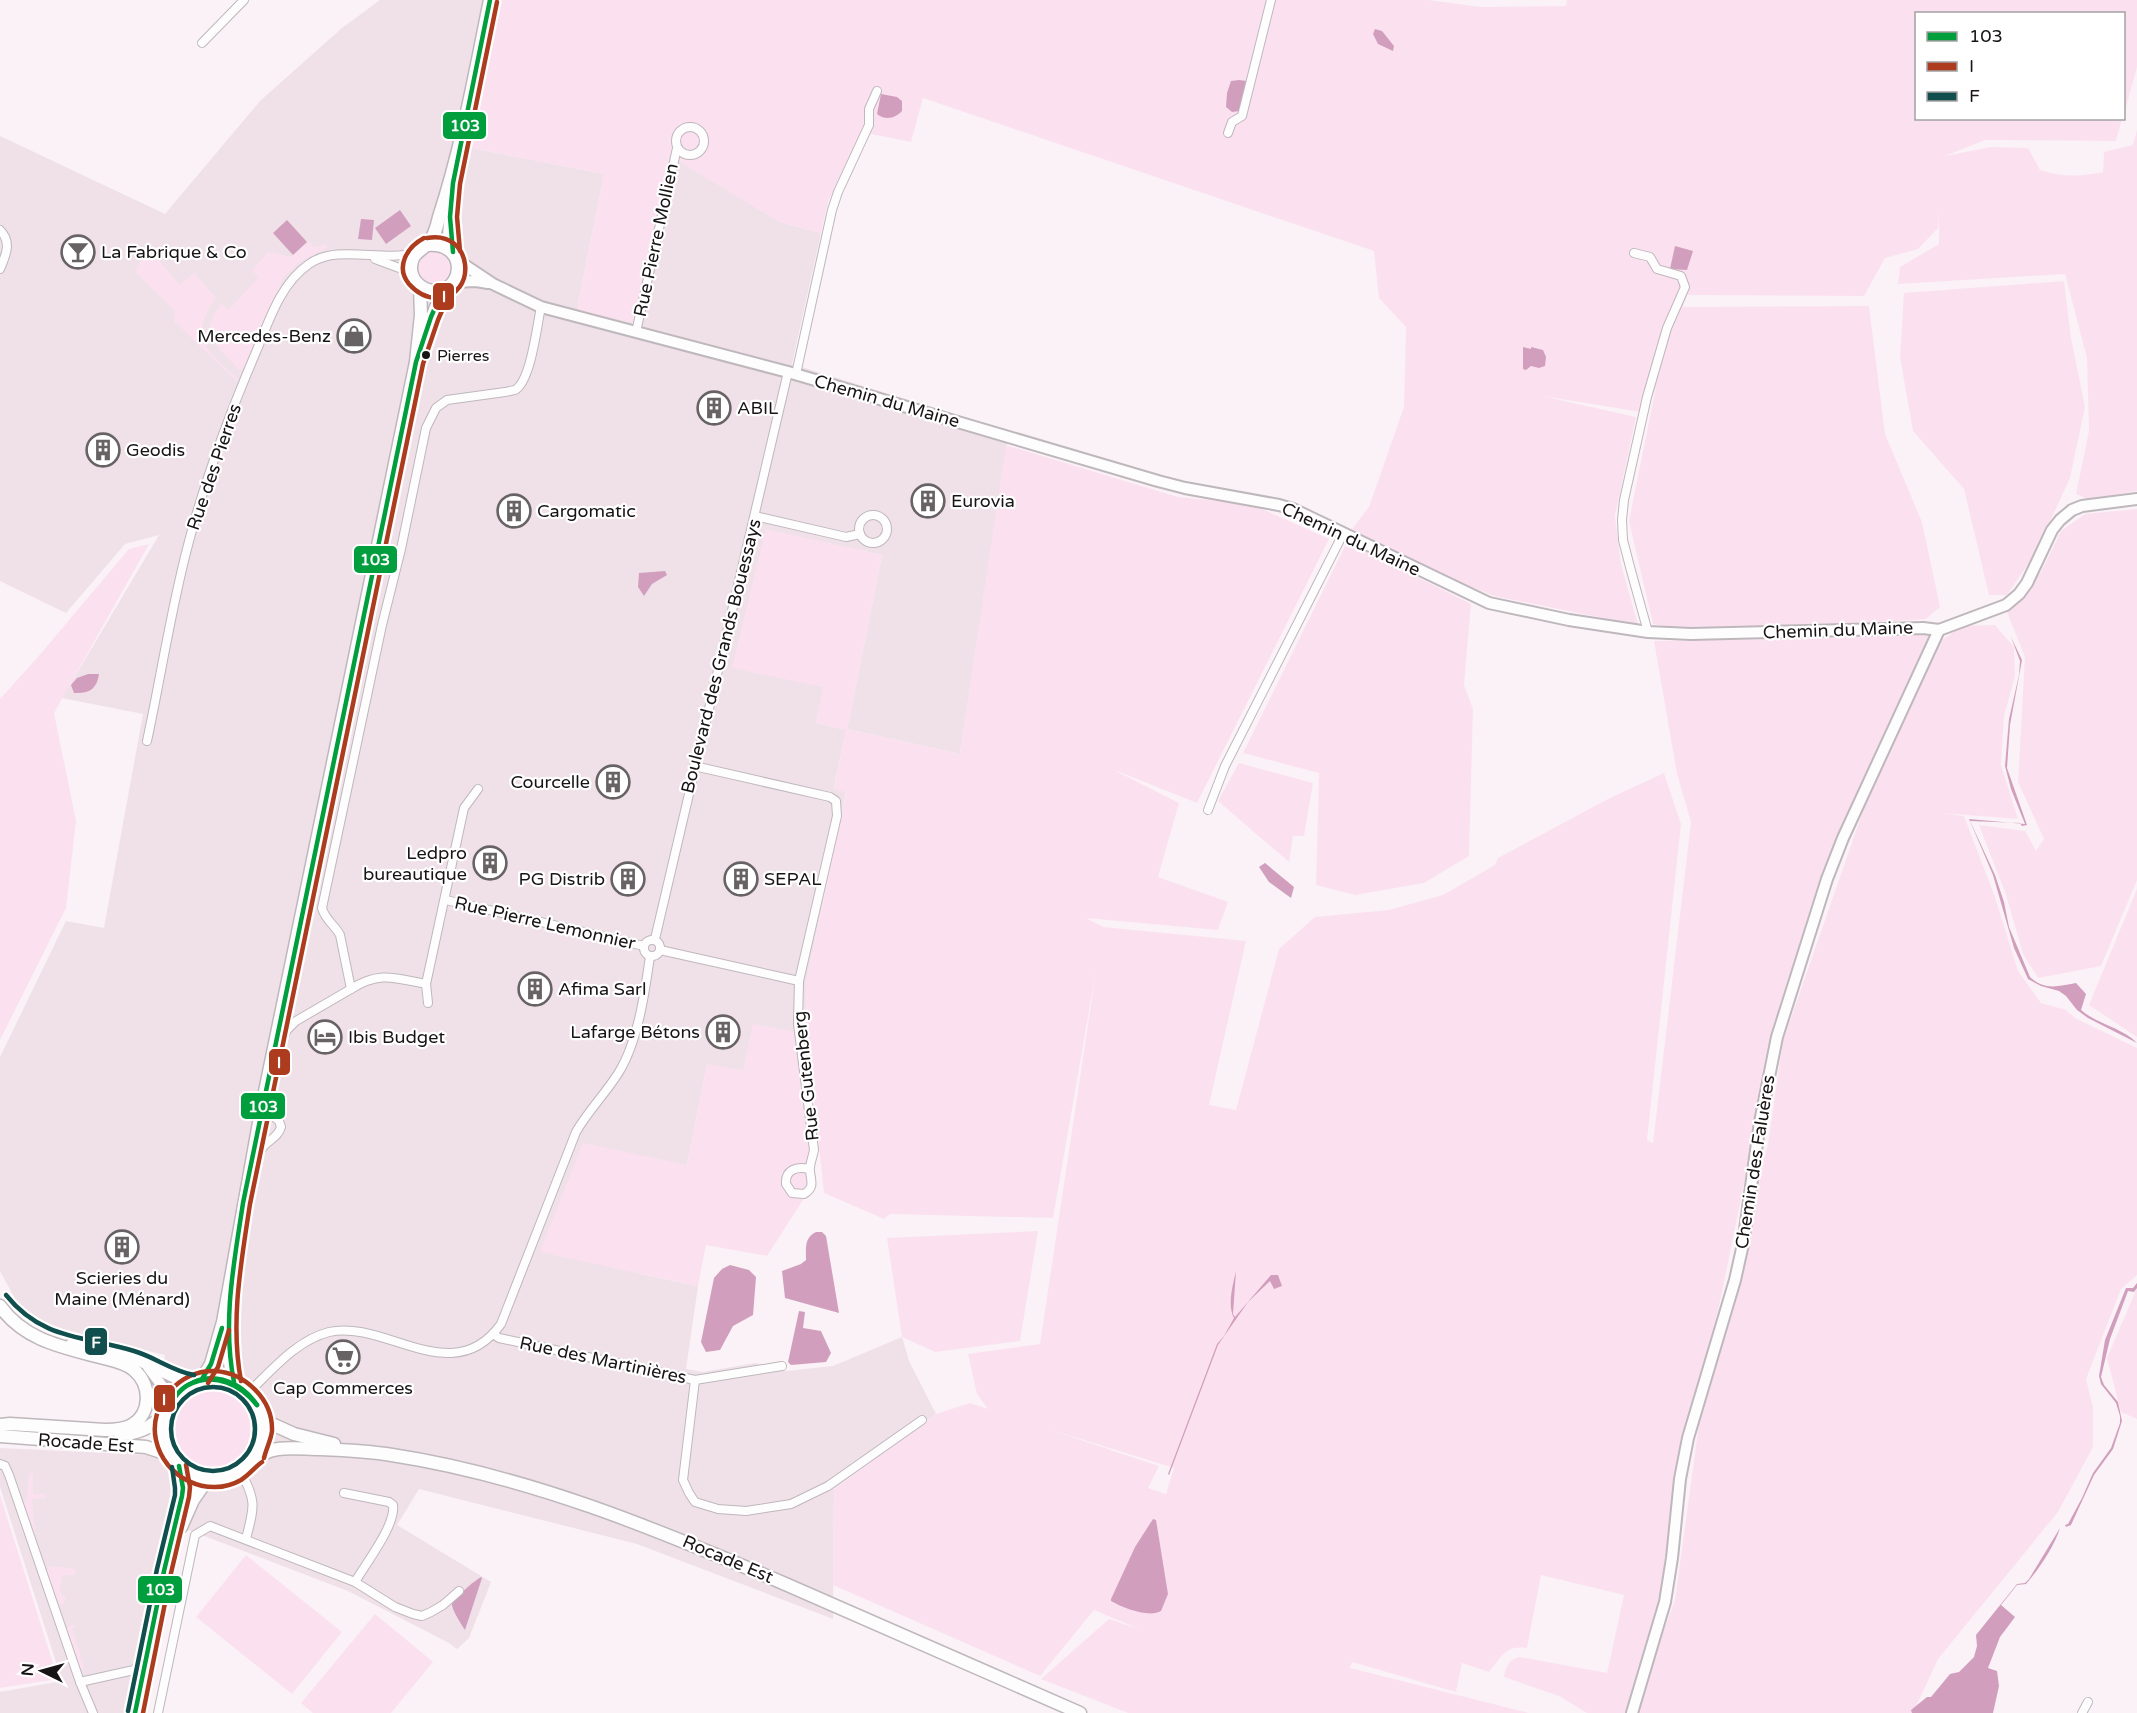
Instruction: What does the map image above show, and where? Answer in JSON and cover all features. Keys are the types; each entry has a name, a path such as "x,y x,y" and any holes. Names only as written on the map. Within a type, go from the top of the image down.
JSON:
{"main road":[{"path":"198,1381 211,1364 218,1344 262,1106 416,362 421,315 411,263 415,253 428,244 434,234 454,171 490,0"},
{"path":"416,362 431,317 458,269 449,236 454,171"},
{"path":"428,244 439,244 455,256"},
{"path":"416,281 428,290 448,286"},
{"path":"233,1269 228,1344 229,1364 234,1382"},
{"path":"0,1306 14,1322 33,1336 54,1346 117,1361 134,1370 145,1385 147,1394 146,1406 141,1418 132,1425 120,1429 105,1431 0,1425"},
{"path":"218,1378 234,1382 249,1392 258,1405 263,1420 263,1438 257,1455 241,1472 231,1477 207,1480 187,1473 178,1466 164,1443 162,1429 167,1410 184,1388 198,1381 218,1378"},
{"name":"Rocade Est","path":"0,1425 99,1434 131,1434 154,1425 167,1410"},
{"path":"263,1420 294,1434 361,1451"},
{"name":"Rocade Est","path":"0,1436 146,1447 170,1455"},
{"path":"257,1455 274,1449 292,1448 361,1451"},
{"name":"Rocade Est","path":"361,1451 416,1459 507,1479 659,1530 1080,1713"},
{"path":"135,1713 182,1496 183,1488 178,1466"},
{"path":"142,1713 178,1538 189,1508 207,1480"}],"street":[{"path":"202,43 244,0"},
{"path":"1228,134 1232,122 1242,116 1271,0"},
{"name":"Boulevard des Grands Bouessays","path":"655,939 694,766 832,210 869,125 869,109 877,91"},
{"name":"Rue Pierre Mollien","path":"636,332 677,148"},
{"path":"0,230 6,238 7,252 0,269"},
{"name":"Rue des Pierres","path":"147,741 188,544 234,405 286,286 310,262 326,256 342,254 401,257 415,253"},
{"path":"1634,253 1650,257 1657,269 1681,276 1685,287 1667,328 1647,397 1624,500 1623,540 1648,632"},
{"name":"Rue des Pierres","path":"362,255 402,269 416,281"},
{"name":"Chemin du Maine","path":"455,256 493,284 541,307 792,373 1167,483 1279,505 1318,521 1489,603 1569,620 1648,632 1703,634 1923,628 1939,630 2006,605 2019,594 2027,583 2052,530 2072,510 2082,506 2137,499"},
{"name":"Chemin du Maine","path":"448,286 476,281 493,284"},
{"path":"351,989 340,935 324,916 322,909 426,428 436,408 447,400 515,390 528,368 541,307"},
{"path":"755,516 846,537 860,534"},
{"path":"1208,810 1225,766 1343,534"},
{"name":"Chemin des Faluères","path":"1632,1713 1665,1602 1680,1479 1688,1438 1735,1280 1743,1244 1760,1122 1778,1037 1831,868 1939,630"},
{"name":"Rue Gutenberg","path":"694,766 830,797 836,801 837,816 799,981 798,1024 814,1150 809,1169"},
{"name":"Rue Pierre Lemonnier","path":"428,1003 426,984 446,900 464,808 478,789"},
{"name":"Rue Pierre Lemonnier","path":"446,900 644,946"},
{"path":"650,956 646,954 644,946 646,942 655,939 660,945 660,950"},
{"path":"660,950 799,981"},
{"path":"650,956 654,956 660,950"},
{"path":"249,1392 298,1347 328,1332 342,1330 357,1332 442,1353 467,1350 493,1334 501,1324 576,1132 626,1058 633,1040 650,956"},
{"path":"273,1056 287,1030 296,1021 366,980 377,977 426,984"},
{"path":"243,1203 259,1152 266,1142 277,1135 281,1126 279,1121 262,1106"},
{"path":"0,1300 27,1326 43,1335 135,1359 175,1378 198,1381"},
{"name":"Rue des Martinières","path":"493,1334 499,1338 695,1380 683,1480 688,1493 695,1502 718,1509 746,1511 791,1504 828,1486 922,1420"},
{"path":"146,1364 158,1378 167,1410"},
{"path":"695,1380 782,1366"},
{"path":"0,1464 5,1466 9,1475 80,1682 93,1713"},
{"path":"241,1472 253,1500 254,1511 246,1539"},
{"path":"344,1493 393,1505 394,1511 386,1532 355,1581"},
{"path":"158,1713 195,1535 210,1526 355,1581 395,1607 413,1614 422,1616 443,1605 459,1591"},
{"path":"80,1682 136,1668 141,1662 160,1590"},
{"path":"2082,1713 2088,1701"}],"shaded area":[{"path":"380,0 501,0 472,148 604,174 578,304 635,323 670,155 780,222 821,233 792,364 1009,431 960,754 847,729 882,555 766,530 824,687 816,723 846,730 834,788 846,791 806,984 807,1034 743,1071 707,1065 687,1165 641,1274 698,1286 686,1369 703,1372 755,1363 787,1371 833,1366 902,1337 909,1361 936,1414 834,1489 833,1619 637,1544 419,1489 397,1525 491,1582 469,1638 457,1649 348,1591 165,1521 125,1713 0,1713 0,1692 62,1681 0,1487 0,1448 149,1455 165,1355 55,1329 19,1306 0,1271 0,1057 66,921 104,928 143,714 62,698 159,535 125,544 66,613 0,581 0,136 165,214 260,101 342,28"},
{"path":"501,0 1429,0 1480,7 1566,6 1567,0 2137,0 2137,67 2125,111 2125,12 1915,12 1915,120 2122,120 2116,141 1985,140 1945,156 1991,147 2028,148 2040,170 2071,175 2103,172 2104,152 2133,145 2137,130 2137,491 2088,499 2076,494 2089,431 2087,358 2065,274 1898,284 1900,267 1939,244 1939,213 1938,228 1918,249 1885,258 1864,296 1687,295 1683,307 1869,306 1885,434 1922,522 1940,607 1926,619 1703,634 1653,624 1629,521 1656,387 1647,413 1542,396 1636,417 1615,516 1621,564 1638,625 1494,596 1426,568 1352,529 1369,507 1404,407 1406,327 1379,298 1374,251 923,98 911,142 861,132 828,202 821,233 780,222 670,156 635,323 577,310 604,174 472,148"},
{"path":"1375,29 1382,31 1394,46 1393,51 1378,44 1373,34"},
{"path":"1231,81 1247,81 1240,111 1232,112 1226,107 1227,93"},
{"path":"881,94 897,97 902,101 902,111 890,118 877,114"},
{"path":"400,210 411,226 386,244 375,228"},
{"path":"361,219 374,220 372,240 358,239"},
{"path":"287,220 307,242 293,255 273,233"},
{"path":"310,241 313,247 326,244 327,248 299,262 284,277 243,370 238,369 213,340 211,325 214,315 221,304 229,310 259,277 252,271 268,252 291,257"},
{"path":"1675,246 1693,251 1687,270 1670,269"},
{"path":"148,248 180,285 194,273 216,298 203,324 204,343 217,360 238,379 237,381 174,321 175,311 135,272"},
{"path":"435,251 447,256 452,268 447,280 435,285 423,280 418,268 423,256"},
{"path":"2064,281 2071,338 2085,407 2070,478 2035,554 2007,595 1989,595 1964,489 1913,431 1900,357 1904,293"},
{"path":"1523,347 1543,350 1546,357 1545,366 1539,368 1531,366 1526,370 1523,369"},
{"path":"1006,445 1178,497 1251,504 1329,539 1197,803 1112,769 1179,803 1158,877 1228,902 1218,930 1086,918 1103,927 1246,941 1209,1105 1236,1110 1279,949 1315,917 1389,910 1443,895 1495,865 1498,858 1608,799 1664,773 1681,824 1647,1140 1653,1143 1691,822 1677,774 1654,641 1931,633 1819,881 1780,1007 1721,1297 1669,1524 1658,1610 1625,1713 1587,1713 1559,1696 1504,1677 1513,1659 1520,1657 1607,1673 1624,1595 1541,1575 1527,1648 1508,1650 1489,1672 1462,1663 1456,1692 1352,1662 1350,1668 1529,1713 1128,1713 1041,1679 1109,1619 1139,1629 1094,1610 1040,1676 833,1585 834,1489 936,1414 970,1403 988,1409 977,1394 968,1354 1040,1344 1096,971 1053,1218 890,1214 884,1219 824,1193 808,1046 812,1186 767,1256 706,1245 698,1286 540,1252 583,1143 687,1165 707,1064 743,1071 753,1024 807,1034 806,984 846,792 834,789 846,730 816,723 823,687 732,668 766,529 882,555 847,729 960,754","holes":["1048,1429 1174,1468 1166,1494 1148,1488 1159,1466"]},
{"path":"2137,509 2137,880 2101,966 2038,978 2023,954 2006,895 1979,825 2025,831 2036,851 2044,839 2018,782 2025,657 2007,612 2041,572 2061,531 2085,514"},
{"path":"1347,542 1471,604 1464,685 1473,709 1469,856 1424,883 1355,895 1316,885 1319,773 1243,753"},
{"path":"149,544 54,713 76,821 66,908 0,1040 0,699 129,549"},
{"path":"665,571 667,575 652,584 644,596 638,587 639,573"},
{"path":"1995,625 2014,647 2015,676 2004,716 2001,765 2018,819 1941,813 1964,816 1995,897 2018,971 2041,1003 2066,1010 2075,1018 2137,1048 2137,1275 2121,1289 2086,1379 2093,1407 2093,1447 2058,1512 1938,1659 1913,1713 1633,1713 1675,1600 1705,1380 1768,1144 1783,1041 1865,805 1940,641 1963,626"},
{"path":"2011,637 2022,660 2010,725 2007,768 2027,825 2020,824 2025,824 2011,789 2005,766 2009,719 2020,661"},
{"path":"88,674 99,674 94,687 84,693 74,693 71,685 77,678"},
{"path":"1239,763 1313,783 1304,836 1293,836 1289,862 1218,801"},
{"path":"1969,819 2009,823 1970,821 1995,875 2009,927 2030,977 2046,986 2076,983 2086,994 2081,1010 2125,1033 2137,1043 2088,1018 2059,991 2041,986 2028,979 2014,948 1993,875"},
{"path":"1265,863 1294,887 1291,898 1269,882 1259,867"},
{"path":"2137,889 2137,1037 2089,1005"},
{"path":"1038,1231 1020,1341 935,1352 902,1337 887,1238"},
{"path":"816,1232 822,1232 826,1236 839,1313 785,1298 782,1271 806,1260 809,1237"},
{"path":"730,1265 749,1270 756,1277 753,1315 733,1326 720,1350 706,1352 701,1342 714,1278 722,1269"},
{"path":"1236,1271 1233,1314 1235,1317 1271,1275 1278,1275 1282,1286 1274,1289 1270,1281 1248,1302 1218,1345 1169,1475 1217,1344 1234,1318 1232,1313 1231,1301"},
{"path":"2137,1283 2134,1292 2128,1291 2110,1339 2101,1377 2104,1385 2118,1402 2122,1421 2113,1449 2094,1475 2071,1525 2066,1527 2093,1473 2111,1448 2120,1423 2116,1403 2101,1384 2099,1376 2105,1340 2126,1288 2133,1288"},
{"path":"2137,1288 2137,1419 2121,1412 2107,1358"},
{"path":"799,1311 805,1312 803,1328 821,1331 831,1353 826,1362 791,1365 788,1362"},
{"path":"213,1387 237,1394 249,1406 256,1430 249,1454 237,1466 213,1473 189,1466 177,1454 170,1430 177,1406 189,1394"},
{"path":"33,1472 33,1494 45,1494 45,1499 32,1499 35,1538 22,1501 27,1499 29,1474"},
{"path":"0,1495 58,1679 0,1688"},
{"path":"1153,1519 1156,1520 1168,1594 1161,1611 1143,1613 1129,1609 1111,1599 1135,1547"},
{"path":"2060,1528 2036,1572 2026,1584 2017,1585 2001,1605 2015,1617 2000,1637 1988,1668 1997,1671 1999,1686 1993,1713 1912,1713 1911,1710 1927,1697 1931,1697 1950,1674 1959,1672 1974,1657 1977,1646 1976,1635 2017,1584 2025,1583 2029,1579"},
{"path":"246,1555 342,1632 292,1694 196,1617"},
{"path":"50,1566 75,1569 75,1575 62,1575 62,1582 59,1586 66,1599 63,1604 59,1605 56,1602 46,1573"},
{"path":"481,1577 465,1630 452,1604 465,1589"},
{"path":"375,1614 433,1662 391,1713 313,1713 301,1703"},
{"path":"70,1625 78,1626 72,1628 84,1668 80,1669 66,1630"}],"transit line":[{"name":"103","path":"453,252 450,217 453,183 490,0"},
{"name":"I","path":"460,251 457,217 460,184 497,2"},
{"name":"I","path":"424,238 408,252 405,258 403,264 405,278 412,287 425,296 437,298 451,295 460,287 464,276 465,264 461,253 454,243 442,238 427,238"},
{"name":"103","path":"234,1382 229,1315 243,1203 416,362 443,289"},
{"name":"I","path":"241,1381 236,1337 238,1292 250,1204 423,364 450,292"},
{"name":"F","path":"6,1295 20,1310 49,1329 134,1351 194,1375"},
{"name":"103","path":"202,1379 211,1364 222,1328"},
{"name":"I","path":"208,1383 218,1367 229,1330"},
{"name":"I","path":"262,1462 244,1478 228,1485 202,1486 189,1481 168,1465 156,1440 157,1414 162,1402 169,1392 190,1376 215,1371 237,1377 256,1390 268,1409 272,1431 264,1458"},
{"name":"103","path":"174,1398 194,1382 217,1379 228,1381 239,1387 257,1405"},
{"name":"103","path":"174,1398 188,1385 198,1381 217,1380 235,1386 257,1405"},
{"name":"F","path":"213,1387 229,1390 243,1399 252,1413 255,1429 252,1445 243,1459 229,1468 213,1471 197,1468 183,1459 174,1445 171,1429 174,1413 183,1399 197,1390 213,1387"},
{"name":"I","path":"143,1713 189,1497 190,1487 186,1465"},
{"name":"103","path":"135,1713 182,1496 179,1466"},
{"name":"F","path":"128,1711 157,1569 175,1495 172,1467"}],"place":[{"name":"La Fabrique & Co","path":"78,252"},
{"name":"Mercedes-Benz","path":"354,336"},
{"name":"Pierres","path":"426,355"},
{"name":"ABIL","path":"714,408"},
{"name":"Geodis","path":"103,450"},
{"name":"Eurovia","path":"928,501"},
{"name":"Cargomatic","path":"514,511"},
{"name":"Courcelle","path":"613,782"},
{"name":"Ledpro bureautique","path":"490,863"},
{"name":"PG Distrib","path":"628,879"},
{"name":"SEPAL","path":"741,879"},
{"name":"Afima Sarl","path":"535,989"},
{"name":"Lafarge Bétons","path":"723,1032"},
{"name":"Ibis Budget","path":"325,1037"},
{"name":"Scieries du Maine (Ménard)","path":"122,1247"},
{"name":"Cap Commerces","path":"343,1357"}]}
